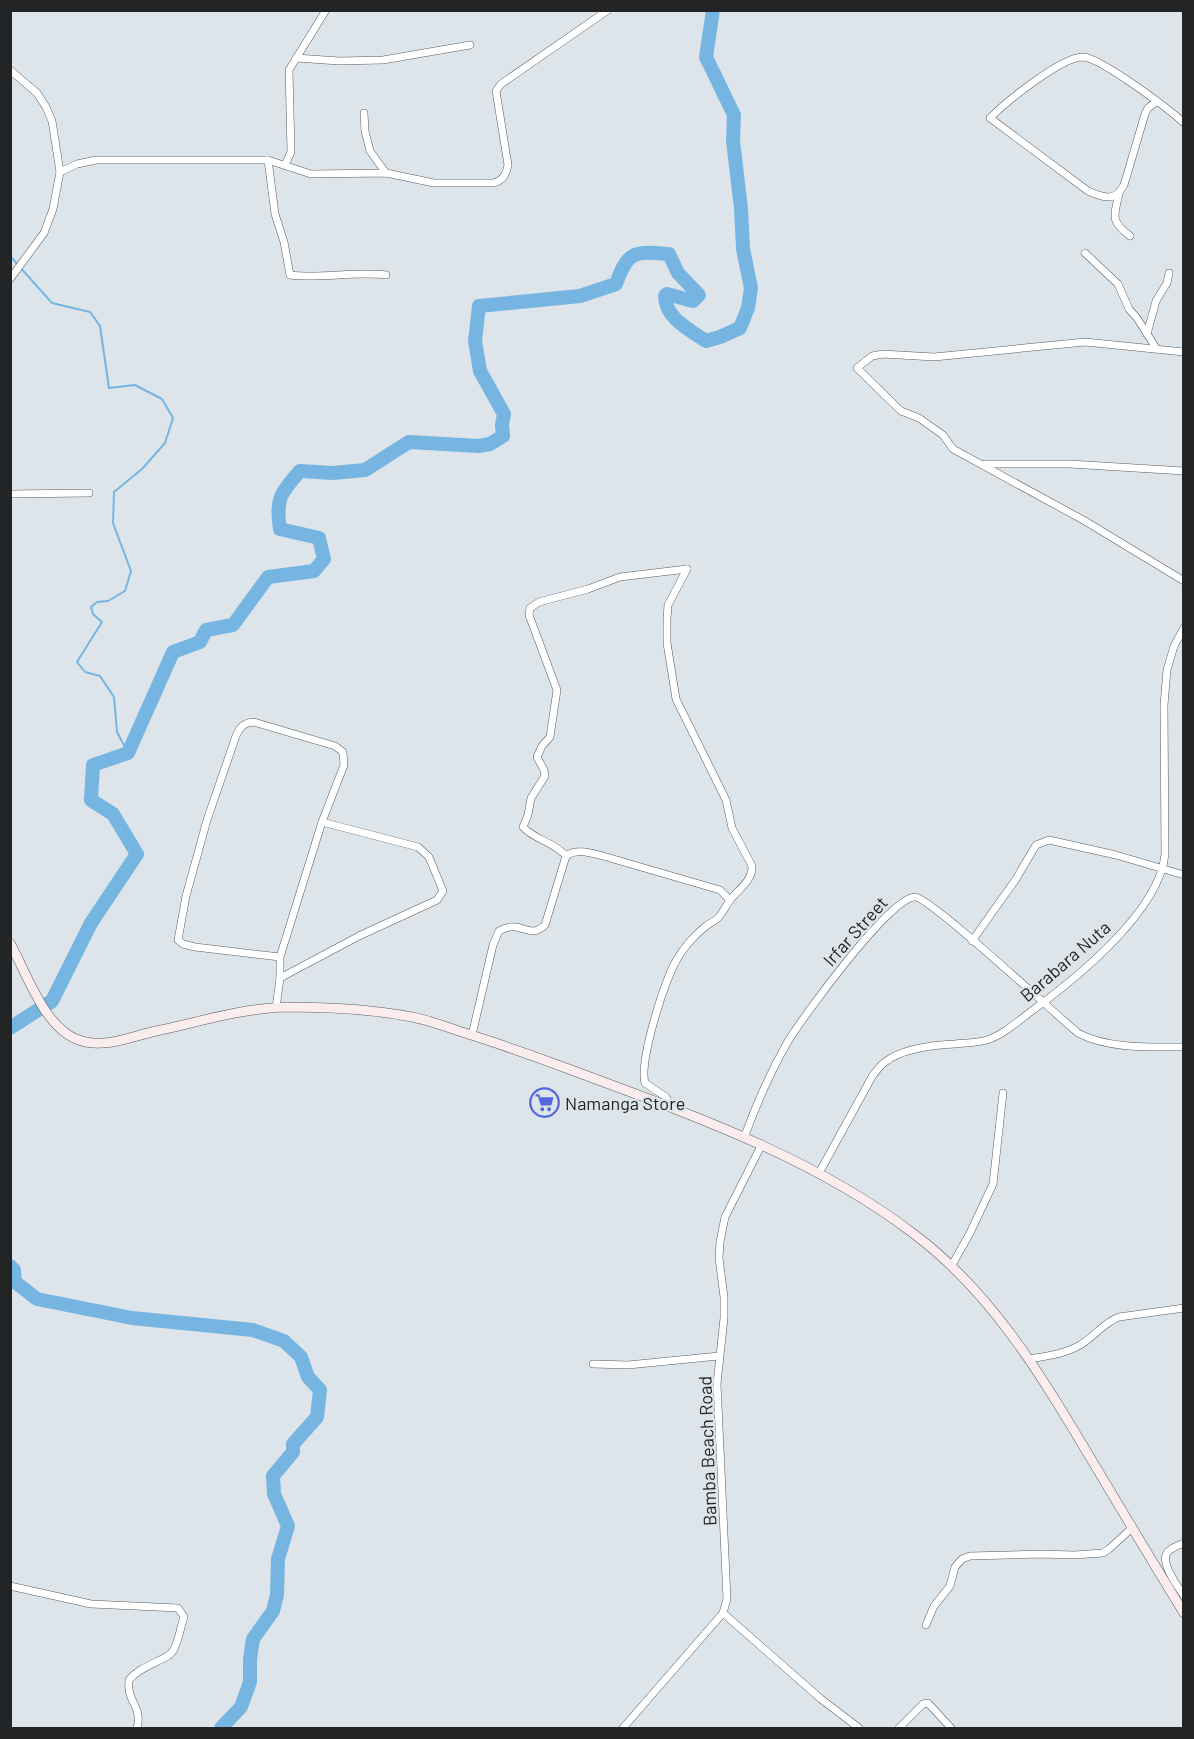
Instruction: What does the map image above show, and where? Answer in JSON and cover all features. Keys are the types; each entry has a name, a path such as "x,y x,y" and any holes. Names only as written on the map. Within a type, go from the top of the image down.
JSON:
{"main road":[{"path":"10,943 54,1022 65,1033 78,1040 115,1043 147,1033 240,1012 276,1008 322,1007 367,1010 417,1018 512,1048 671,1107 762,1144 819,1173 914,1234 952,1265 999,1317 1029,1359 1184,1613"}],"street":[{"path":"285,165 291,152 289,70 326,10"},
{"path":"60,172 77,164 96,160 268,160 311,174 386,173 434,183 501,181 507,174 508,165 496,91 501,84 608,10"},
{"path":"296,58 339,61 383,60 470,45"},
{"path":"1119,194 1100,196 1089,191 990,118 1001,107 1056,68 1080,57 1090,58 1125,78 1184,123"},
{"path":"10,70 37,93 46,107 52,121 60,172 53,209 45,233 13,276"},
{"path":"1130,236 1117,226 1114,217 1119,194 1124,185 1145,114 1148,108 1156,102"},
{"path":"364,113 365,131 370,151 386,173"},
{"path":"268,160 275,214 290,274 370,273 386,275"},
{"path":"1084,253 1118,284 1129,309 1156,348"},
{"path":"1147,334 1156,301 1167,284 1169,273"},
{"path":"1184,352 1085,342 934,357 883,354 872,356 857,369 902,411 919,418 943,435 954,449 1085,521 1184,581"},
{"path":"983,464 1070,464 1184,471"},
{"path":"10,494 89,494"},
{"path":"566,856 559,848 528,833 523,827 531,798 545,776 537,757 542,746 550,737 557,690 529,615 530,608 539,602 588,589 620,577 687,569 668,605 667,643 676,699 726,800 732,828 752,866 748,880 730,900 719,917 704,927 679,955 669,975 646,1051 643,1077 645,1083 666,1097 671,1107"},
{"name":"Barabara Nuta","path":"819,1173 873,1075 884,1062 913,1050 987,1040 1000,1034 1103,953 1153,891 1163,869 1164,705 1167,670 1174,646 1184,628"},
{"path":"276,1008 280,957 322,822 344,765 343,752 335,746 254,722 241,726 207,820 186,896 178,940 195,947 280,957"},
{"path":"280,978 359,936 437,900 443,891 429,857 418,847 322,822"},
{"path":"972,941 1016,879 1036,845 1042,841 1049,840 1105,852 1184,875"},
{"path":"472,1035 493,945 499,931 514,926 533,932 545,925 566,856 571,852 586,852 603,856 720,890 730,900"},
{"name":"Irfar Street","path":"744,1137 766,1082 788,1041 829,983 870,934 904,900 916,897 927,902 1078,1033 1090,1039 1118,1044 1184,1047"},
{"path":"952,1265 993,1184 1003,1093"},
{"name":"Bamba Beach Road","path":"723,1613 727,1599 718,1406 724,1297 719,1258 725,1217 762,1144"},
{"path":"1029,1359 1072,1350 1109,1321 1119,1317 1184,1308"},
{"path":"593,1365 628,1365 719,1356"},
{"path":"926,1625 934,1606 950,1586 955,1567 962,1559 970,1556 1041,1554 1074,1556 1103,1553 1132,1528"},
{"path":"1184,1543 1168,1551 1166,1556 1167,1568 1184,1596"},
{"path":"10,1586 90,1604 178,1608 184,1617 173,1651 168,1656 143,1667 129,1680 127,1692 139,1712 137,1728"},
{"path":"623,1728 723,1613 821,1699 859,1728"},
{"path":"899,1728 923,1704 928,1703 951,1728"}],"waterway":[{"path":"10,1028 52,1001 91,923 137,854 113,814 91,800 93,765 128,753 173,652 200,642 206,630 233,625 268,577 314,571 324,559 319,538 280,529 278,511 281,497 300,471 333,473 365,470 409,442 479,446 490,444 503,436 504,414 480,371 475,341 479,306 580,296 616,284 629,259 640,253 669,254 678,273 699,295 693,301 667,294 665,296 669,311 686,328 706,341 740,328 748,308 751,288 743,249 733,141 734,115 706,57 713,10"},
{"path":"10,256 52,303 90,312 100,326 109,388 135,385 162,399 173,418 165,443 142,469 114,492 113,523 131,571 125,591 108,601 97,602 91,607 93,614 102,622 77,662 85,672 100,676 114,697 117,732 128,753"},
{"path":"10,1266 14,1270 15,1282 37,1299 132,1318 253,1330 284,1341 301,1357 308,1377 320,1390 317,1417 293,1444 293,1452 273,1476 274,1494 288,1526 278,1559 277,1595 273,1611 253,1639 250,1682 241,1707 221,1728"}],"place":[{"name":"Namanga Store","path":"544,1103"}]}
